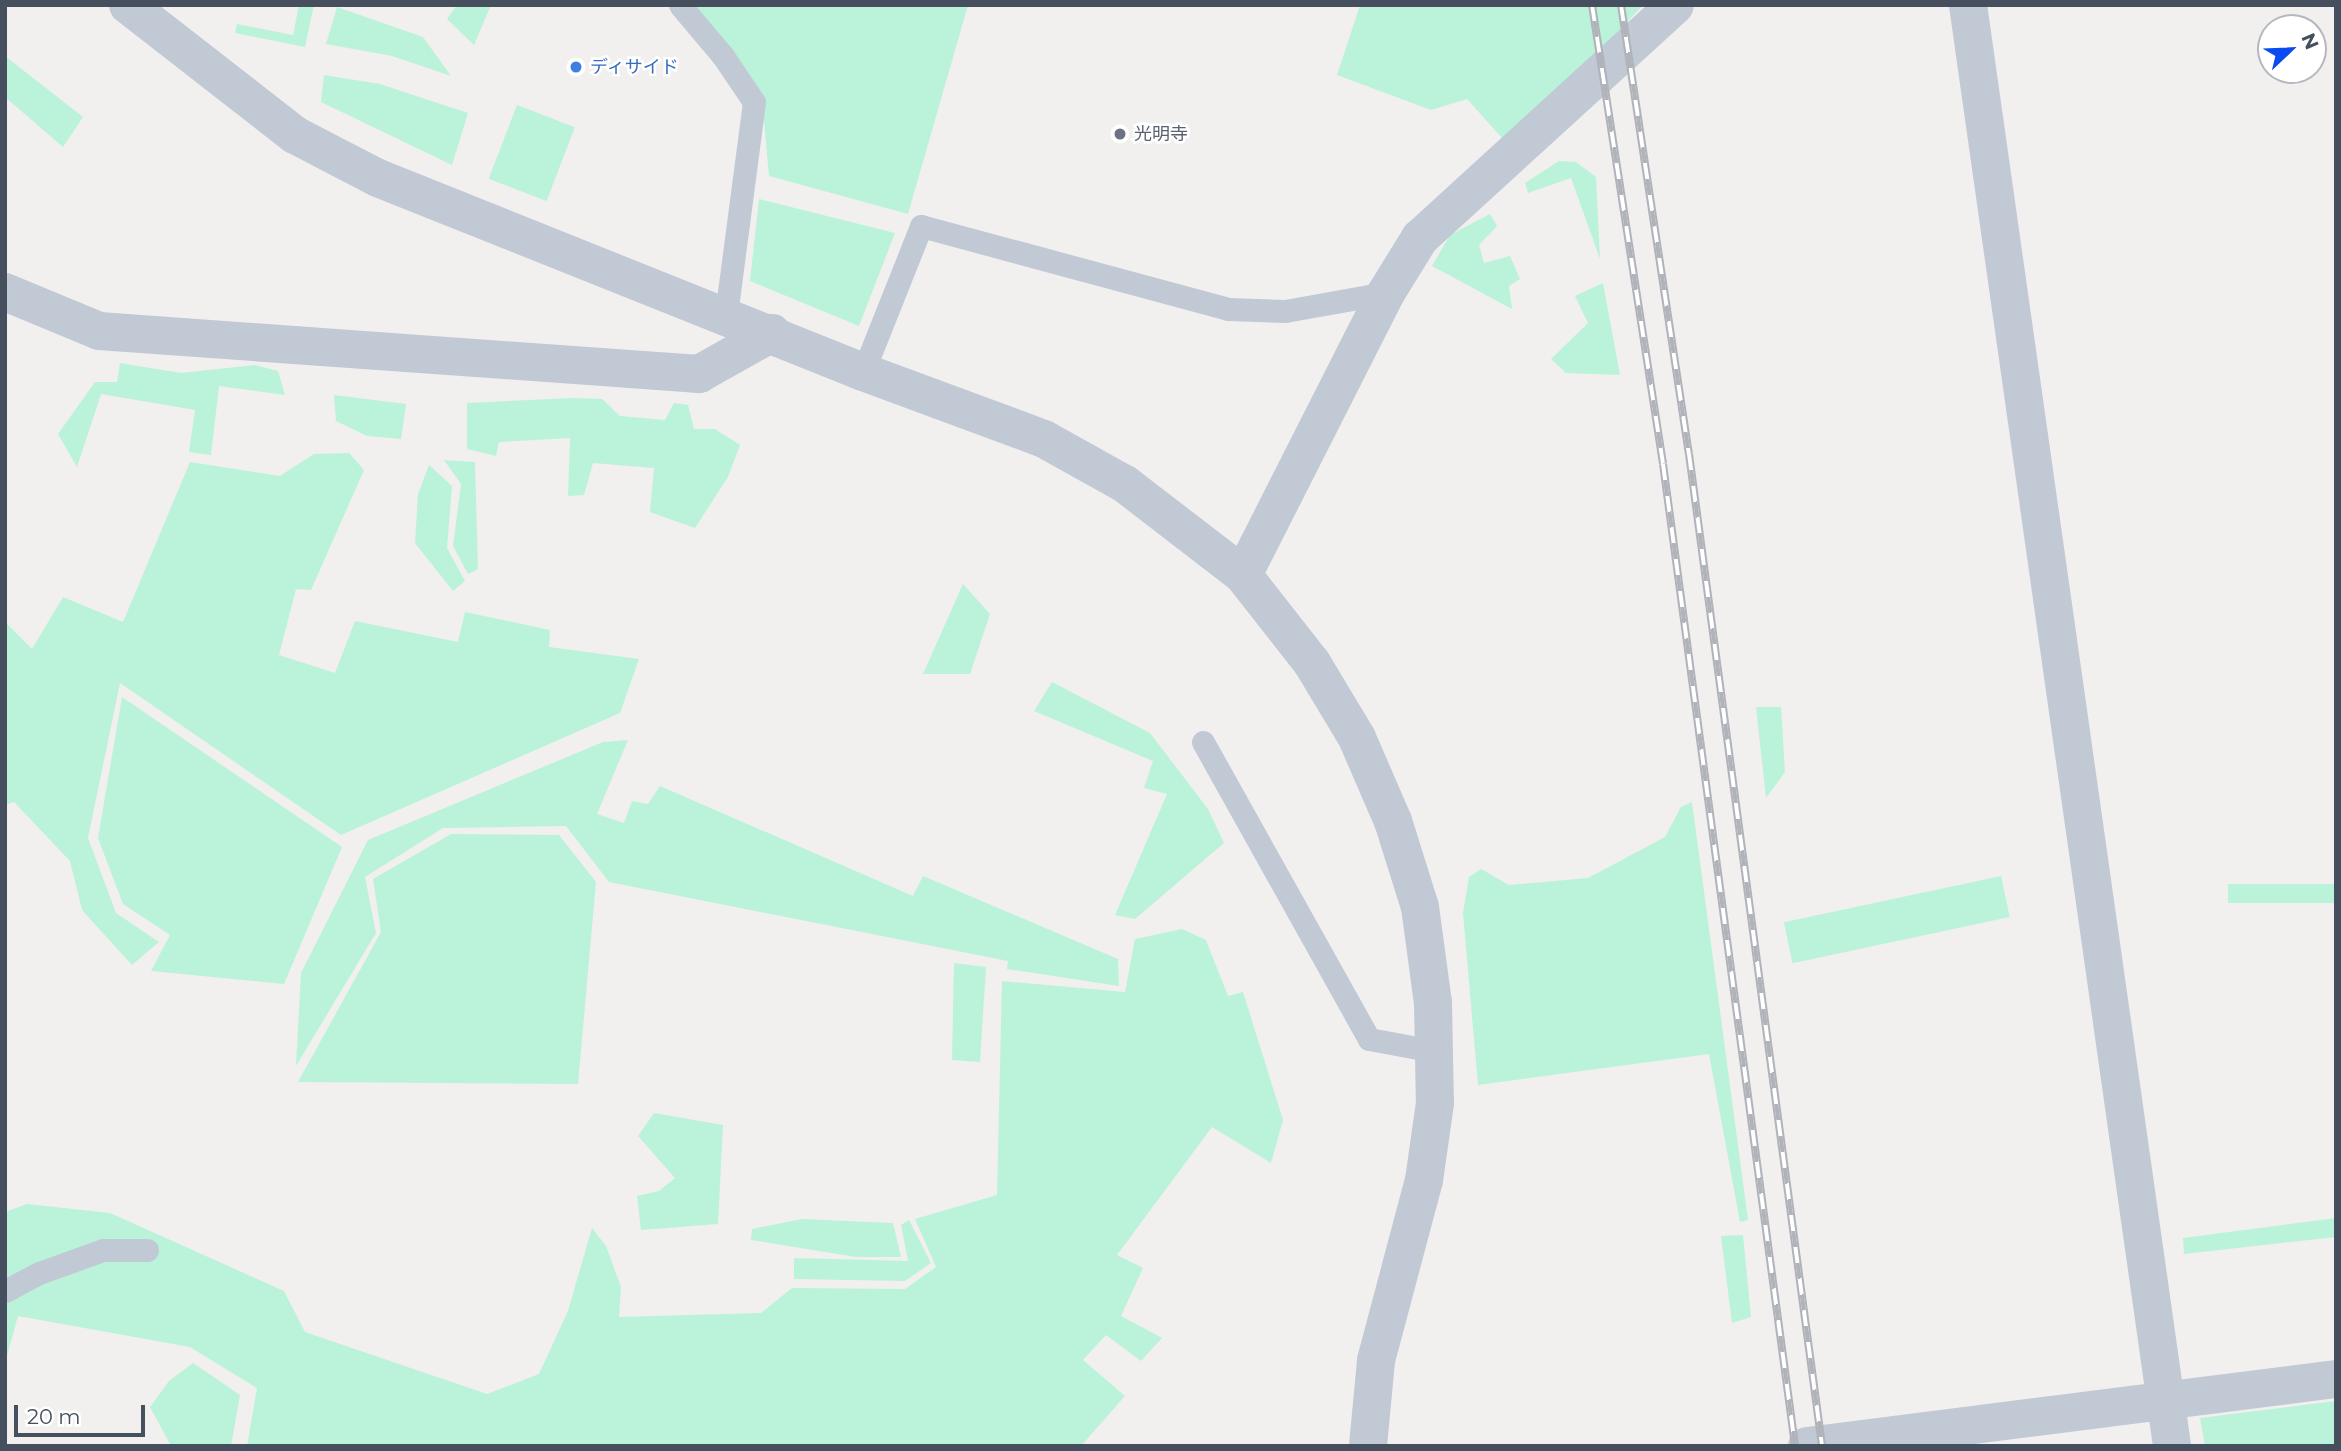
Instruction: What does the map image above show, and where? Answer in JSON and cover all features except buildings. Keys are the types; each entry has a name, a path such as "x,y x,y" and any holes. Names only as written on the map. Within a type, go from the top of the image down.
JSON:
{"street":[{"path":"128,5 295,135 377,177 772,333 863,372 1044,439 1125,484 1243,575 1312,663 1357,738 1394,821 1420,907 1434,1051 1435,1103 1424,1180 1376,1361 1368,1446"},
{"path":"1243,575 1386,293 1420,238 1675,5"},
{"path":"1968,5 2172,1446"},
{"path":"5,292 99,331 699,374 772,333"},
{"path":"1807,1446 2336,1379"}],"lane":[{"path":"680,5 723,56 754,102 726,315"},
{"path":"863,372 921,226 1228,309 1285,311 1386,293"},
{"path":"1203,742 1369,1039 1434,1051"},
{"path":"5,1291 40,1273 103,1250 147,1250"}],"green space":[{"path":"299,5 314,5 305,47 235,33 237,24 293,35"},
{"path":"457,5 491,5 474,45 447,19"},
{"path":"686,5 968,5 908,214 769,176 762,98"},
{"path":"1360,5 1643,5 1586,66 1502,138 1467,99 1431,110 1337,75"},
{"path":"337,7 423,37 451,76 392,56 326,44"},
{"path":"5,56 83,117 63,147 5,97"},
{"path":"324,75 380,84 468,113 452,165 321,102"},
{"path":"517,105 575,127 547,201 489,179"},
{"path":"1559,161 1576,162 1596,177 1600,259 1571,178 1528,193 1525,183"},
{"path":"759,199 895,233 859,326 750,281"},
{"path":"1490,214 1497,226 1479,245 1484,263 1510,256 1520,279 1509,286 1512,309 1432,266 1450,235"},
{"path":"1603,283 1620,375 1566,373 1551,359 1588,323 1575,296"},
{"path":"120,363 181,373 255,365 278,371 285,395 219,386 211,455 189,452 195,410 101,394 77,467 58,434 95,382 117,382"},
{"path":"334,395 406,404 401,439 367,436 336,421"},
{"path":"602,399 620,416 665,420 674,403 688,405 694,429 715,429 740,445 728,477 695,528 650,512 654,468 593,463 584,495 568,496 570,438 499,442 496,456 467,449 467,403"},
{"path":"349,453 364,470 311,590 296,589 279,655 335,673 355,621 458,642 465,612 550,630 549,647 639,659 620,713 341,835 120,683 88,838 116,913 159,942 132,965 82,910 70,861 14,802 5,805 5,622 32,649 63,597 123,622 190,462 280,476 314,454"},
{"path":"444,460 475,462 478,569 468,574 453,546 461,484"},
{"path":"429,465 452,486 447,548 465,581 453,591 415,543 418,494"},
{"path":"963,584 990,614 970,674 923,674"},
{"path":"1052,682 1150,733 1208,809 1224,843 1135,919 1115,915 1167,794 1144,788 1153,761 1034,711"},
{"path":"122,697 342,847 284,984 151,971 170,935 123,904 98,838"},
{"path":"1756,707 1781,707 1785,772 1766,798"},
{"path":"628,740 597,814 624,823 632,801 648,804 660,786 913,896 923,876 1118,959 1119,986 1007,969 1008,961 609,882 566,826 443,828 365,877 376,933 296,1066 301,973 368,840 603,742"},
{"path":"1692,802 1748,1220 1740,1222 1709,1054 1478,1085 1463,913 1469,877 1481,869 1509,885 1588,878 1665,837 1681,807"},
{"path":"451,834 559,835 596,882 578,1084 298,1082 381,932 373,879"},
{"path":"2001,876 2010,917 1793,963 1784,922"},
{"path":"2228,884 2336,884 2336,903 2228,903"},
{"path":"1182,929 1206,940 1228,996 1243,992 1283,1120 1271,1163 1212,1127 1117,1255 1143,1268 1121,1316 1162,1338 1141,1361 1106,1335 1083,1360 1125,1396 1081,1446 247,1446 257,1388 190,1347 18,1316 5,1363 5,1212 27,1204 110,1213 284,1291 305,1332 487,1394 539,1374 568,1311 592,1228 606,1246 621,1287 619,1317 761,1313 792,1288 905,1289 936,1267 915,1219 997,1195 1002,981 1125,992 1135,939"},
{"path":"954,963 986,967 980,1062 952,1060"},
{"path":"654,1113 723,1125 718,1224 641,1230 637,1196 659,1191 675,1178 638,1136"},
{"path":"2336,1218 2336,1237 2184,1254 2183,1238"},
{"path":"802,1219 893,1223 901,1257 856,1257 751,1240 752,1229"},
{"path":"909,1220 931,1263 905,1281 794,1279 794,1258 908,1261 901,1225"},
{"path":"1743,1235 1751,1317 1732,1323 1721,1236"},
{"path":"193,1363 240,1395 231,1446 171,1446 150,1407 169,1381"},
{"path":"2336,1401 2336,1446 2205,1446 2200,1418"}],"railway":[{"path":"1592,5 1663,464 1795,1446"},
{"path":"1621,5 1689,454 1822,1446"}],"place":[{"name":"ディサイド","path":"576,67"},
{"name":"光明寺","path":"1120,134"}]}
